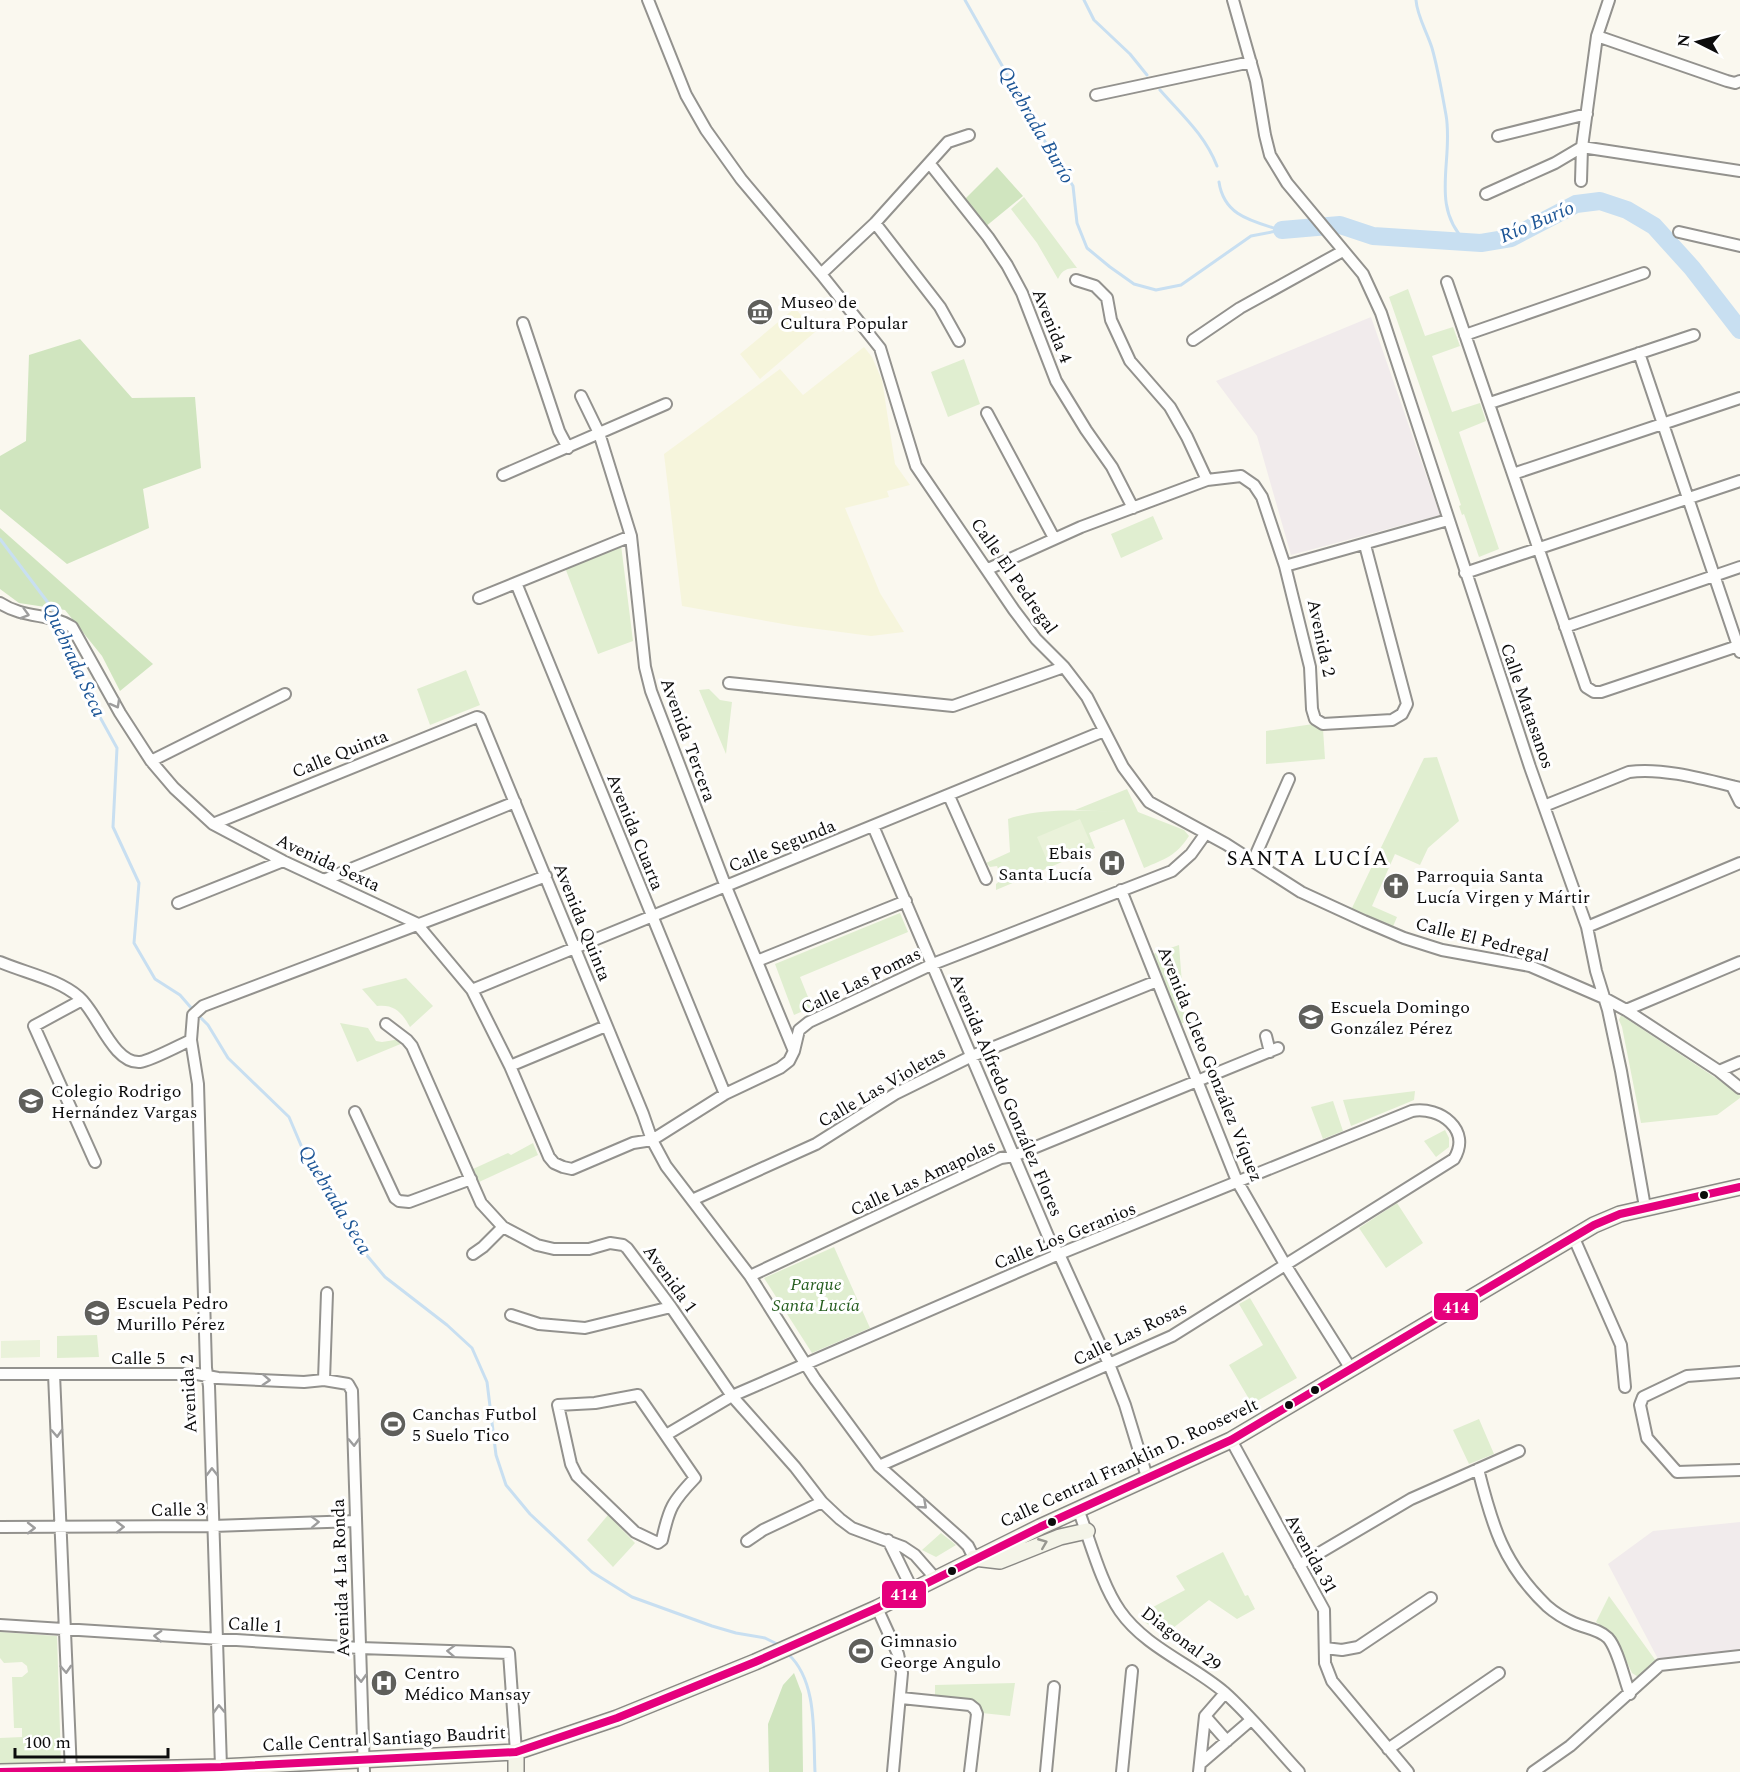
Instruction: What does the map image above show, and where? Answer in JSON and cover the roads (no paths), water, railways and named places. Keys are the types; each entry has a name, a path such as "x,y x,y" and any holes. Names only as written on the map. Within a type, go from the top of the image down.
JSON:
{"main road":[{"name":"Calle Central Franklin D. Roosevelt","path":"755,1662 877,1608 974,1558 1231,1440 1573,1236 1620,1214 1740,1187"},
{"path":"974,1558 1000,1561 1060,1537 1087,1532"},
{"name":"Calle Central Santiago Baudrit","path":"0,1772 364,1766 516,1752 617,1718 755,1662"},
{"path":"516,1752 516,1772"}],"street":[{"name":"Calle El Pedregal","path":"648,0 686,95 706,130 741,179 822,274 880,348 916,466 1019,617 1036,639 1064,667 1087,697 1123,767 1149,802 1206,832 1301,892 1404,938 1442,950 1530,966 1604,998 1719,1071 1740,1088"},
{"path":"1096,95 1251,62 1233,0"},
{"path":"1581,182 1582,147 1597,36 1609,0"},
{"path":"1597,36 1727,81 1735,83 1740,81"},
{"name":"Calle Matasanos","path":"1251,62 1270,155 1287,183 1363,274 1381,313 1465,573 1587,927 1621,1071 1645,1207"},
{"path":"1498,136 1587,114"},
{"path":"822,274 875,223 948,142 969,135"},
{"path":"1486,194 1555,163 1582,147 1740,171"},
{"name":"Avenida 4","path":"930,164 988,237 1007,266 1022,294 1056,381 1086,430 1112,466 1133,508"},
{"path":"875,223 940,307 959,341"},
{"path":"1679,232 1740,246"},
{"path":"1194,340 1240,308 1343,251"},
{"path":"1465,335 1644,273"},
{"path":"988,569 1054,538 1207,480 1170,407 1131,361 1111,320 1107,298 1095,286 1076,280"},
{"path":"1447,282 1490,403 1583,683 1594,692 1739,650 1639,353"},
{"path":"523,323 559,431 568,448"},
{"path":"1490,403 1694,335"},
{"name":"Avenida Tercera","path":"581,396 599,433 631,536 645,667 651,691 726,887 794,1051"},
{"path":"1514,474 1740,398"},
{"path":"503,475 666,404"},
{"path":"987,413 1054,538"},
{"name":"Avenida 2","path":"1207,480 1241,476 1254,485 1262,496 1285,566 1310,667 1312,710 1315,719 1323,724 1392,720 1402,714 1407,704 1365,545"},
{"path":"1465,573 1740,481"},
{"path":"1285,566 1448,520"},
{"path":"479,598 631,536"},
{"path":"1564,627 1740,567"},
{"name":"Avenida Cuarta","path":"516,583 725,1094"},
{"name":"Avenida Sexta","path":"0,603 23,615 57,621 72,627 120,713 152,761 174,788 213,824 283,861 416,923 472,990 510,1066 549,1157"},
{"path":"729,683 953,706 1064,667"},
{"path":"152,761 285,694"},
{"name":"Calle Quinta","path":"213,824 477,717 480,718"},
{"name":"Avenida Quinta","path":"480,718 652,1140 666,1166 750,1276 807,1364 879,1466 961,1539 968,1546 974,1558"},
{"name":"Calle Segunda","path":"472,990 1104,731"},
{"path":"1544,806 1629,772 1639,771 1672,774 1736,787 1740,802"},
{"path":"1253,861 1289,779"},
{"path":"949,796 986,879"},
{"path":"324,880 515,802"},
{"name":"Avenida Alfredo González Flores","path":"873,826 1051,1243 1059,1254 1109,1364 1125,1405 1147,1477"},
{"name":"Calle Las Pomas","path":"549,1157 554,1163 573,1168 633,1143 652,1140 725,1094 780,1068 789,1061 794,1051 799,1030 809,1022 933,964 1172,871 1191,854 1206,832"},
{"path":"178,903 283,861"},
{"path":"1587,927 1740,863"},
{"path":"416,923 546,876"},
{"name":"Avenida Cleto González Víquez","path":"1121,890 1237,1181 1286,1266 1351,1369"},
{"path":"757,961 906,901"},
{"name":"Avenida 2","path":"221,1770 198,1084 191,1041 193,1015 206,1005 416,923"},
{"path":"0,962 59,985 82,999 116,1050 127,1059 140,1062 191,1041"},
{"path":"1626,1010 1740,962"},
{"name":"Calle Las Violetas","path":"692,1200 816,1144 895,1094 972,1056 1157,981"},
{"path":"82,999 34,1026 95,1162"},
{"name":"Avenida 1","path":"386,1024 412,1046 481,1203 503,1227 537,1245 554,1249 589,1249 610,1243 622,1245 671,1307 732,1396 795,1467 822,1502 840,1520 852,1527 888,1540 915,1555 936,1579"},
{"path":"510,1066 606,1026"},
{"name":"Calle Las Amapolas","path":"750,1276 1001,1158 1014,1156 1274,1050 1266,1036"},
{"path":"1719,1071 1740,1062"},
{"name":"Calle Las Rosas","path":"879,1466 1172,1336 1454,1159 1461,1143 1451,1123 1432,1111 1422,1109 1412,1111"},
{"name":"Calle Los Geranios","path":"666,1435 732,1396 1059,1254 1412,1111"},
{"path":"355,1112 394,1198 404,1203 409,1202 471,1179"},
{"path":"473,1254 503,1227"},
{"path":"1573,1236 1621,1345 1625,1387"},
{"path":"324,1380 327,1293"},
{"path":"511,1315 539,1324 585,1328 671,1307"},
{"path":"1740,1372 1687,1376 1643,1397 1640,1405 1647,1438 1675,1470 1681,1473 1740,1470"},
{"name":"Calle 5","path":"0,1374 197,1374 304,1382 324,1380 348,1384"},
{"path":"54,1374 71,1772"},
{"name":"Avenida 4 La Ronda","path":"348,1384 352,1391 364,1766"},
{"path":"638,1395 666,1435 695,1478 671,1506 662,1540 658,1543 635,1532 577,1476 571,1464 558,1405 595,1403 638,1395"},
{"name":"Avenida 31","path":"1231,1440 1324,1611 1325,1663 1332,1681 1408,1772"},
{"path":"1299,1565 1411,1498 1519,1451"},
{"path":"1478,1469 1492,1523 1515,1568 1548,1607 1562,1617 1608,1638 1630,1694"},
{"path":"747,1541 764,1530 822,1502"},
{"name":"Diagonal 29","path":"1078,1509 1112,1596 1128,1621 1143,1635 1225,1693 1299,1772"},
{"name":"Calle 3","path":"0,1527 213,1526 356,1521"},
{"path":"888,1540 913,1591"},
{"path":"1325,1648 1342,1650 1358,1647 1431,1598"},
{"path":"877,1608 897,1654 902,1674 893,1772"},
{"name":"Calle 1","path":"0,1625 360,1648 509,1653 516,1752"},
{"path":"1533,1772 1570,1746 1660,1665 1740,1656"},
{"path":"1122,1772 1132,1671"},
{"path":"1388,1749 1499,1673"},
{"path":"1046,1772 1054,1687"},
{"path":"1199,1768 1205,1716 1225,1693"},
{"path":"901,1698 970,1705 975,1709 977,1714 970,1772"},
{"path":"1205,1716 1227,1741"},
{"path":"1199,1768 1251,1720"}],"waterway":[{"name":"Quebrada Burío","path":"965,0 1044,140 1073,186 1077,223 1087,248 1110,267 1134,284 1156,290 1181,285 1251,236 1282,230"},
{"path":"1084,0 1094,20 1130,54 1147,75"},
{"path":"1416,0 1434,56 1446,115 1448,132 1445,182 1448,213 1455,228 1466,242"},
{"path":"1160,90 1199,135 1217,166"},
{"path":"1219,182 1222,193 1233,210 1250,220 1280,230"},
{"name":"Río Burío","path":"1282,230 1340,225 1373,236 1481,243 1511,238 1576,204 1600,201 1627,210 1654,226 1692,268 1740,330"},
{"name":"Quebrada Seca","path":"0,539 52,608 56,617"},
{"name":"Quebrada Seca","path":"60,625 65,636 69,661 117,748 113,827 139,883 134,943 155,979 180,995 193,1010"},
{"name":"Quebrada Seca","path":"198,1015 208,1025 228,1058 289,1117 306,1157 359,1246 385,1277 447,1325 472,1348 487,1382 496,1455 506,1485 530,1514 592,1572 632,1597 712,1626 765,1638 779,1645"},
{"name":"Quebrada Seca","path":"788,1654 798,1665 809,1693 815,1772"}],"place":[{"name":"Museo de Cultura Popular","path":"760,312"},
{"name":"Ebais Santa Lucía","path":"1112,863"},
{"name":"Parroquia Santa Lucía Virgen y Mártir","path":"1396,886"},
{"name":"Escuela Domingo González Pérez","path":"1311,1017"},
{"name":"Colegio Rodrigo Hernández Vargas","path":"31,1101"},
{"name":"Escuela Pedro Murillo Pérez","path":"97,1313"},
{"name":"Canchas Futbol 5 Suelo Tico","path":"393,1424"},
{"name":"Gimnasio George Angulo","path":"861,1651"},
{"name":"Centro Médico Mansay","path":"384,1683"}],"district":[{"name":"SANTA LUCÍA","path":"1308,859"}],"park label":[{"name":"Parque Santa Lucía","path":"816,1294"}]}
